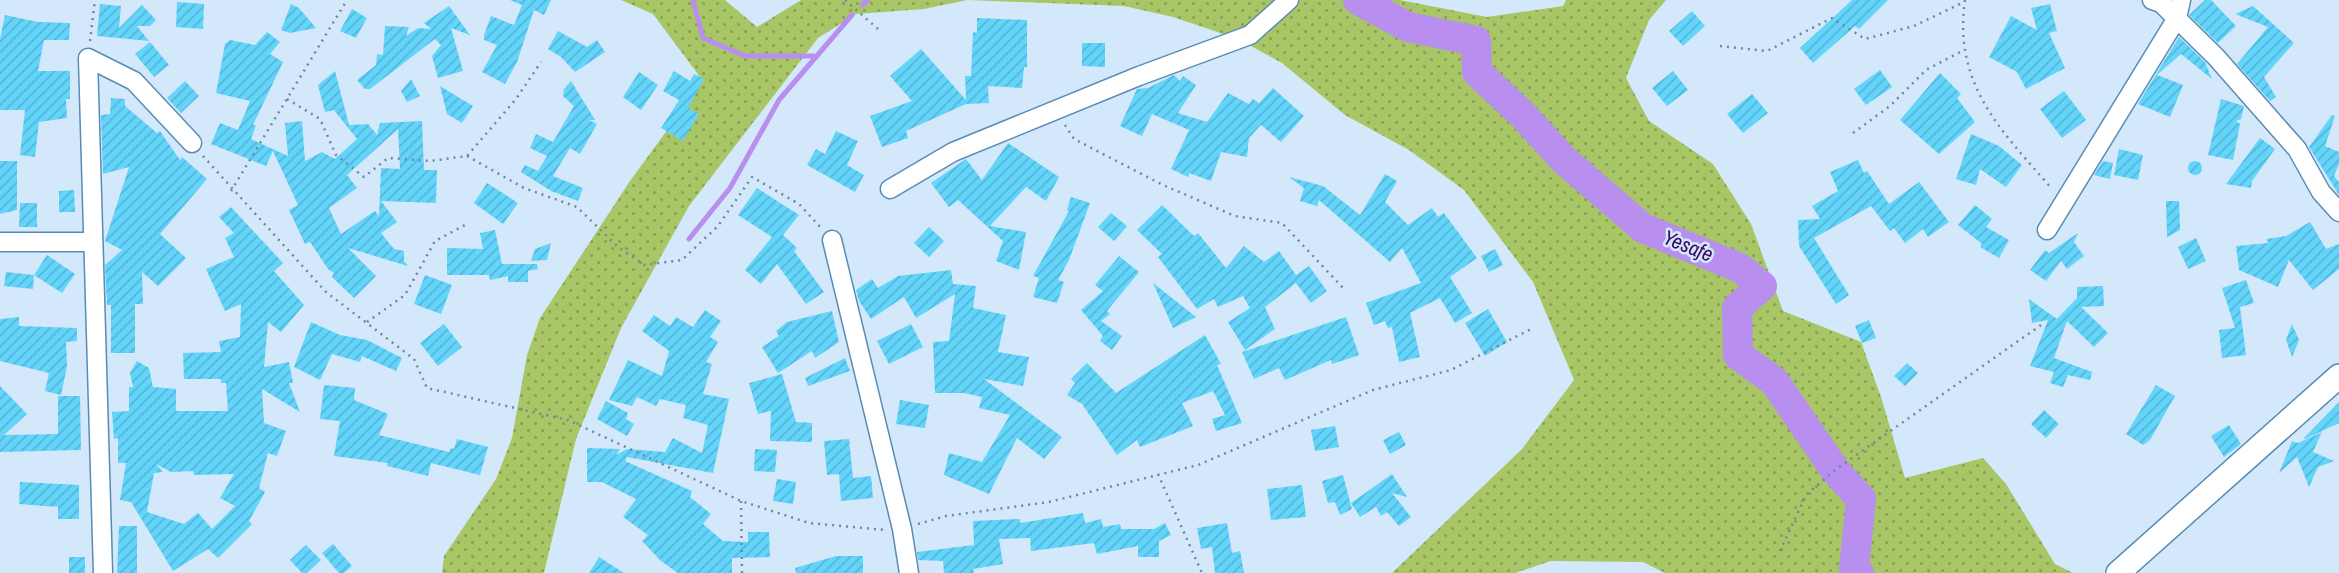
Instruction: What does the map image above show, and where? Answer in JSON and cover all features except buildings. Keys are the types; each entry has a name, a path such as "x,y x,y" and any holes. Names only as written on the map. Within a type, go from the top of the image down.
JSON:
{"street":[{"path":"890,189 953,152 1250,34 1289,0"},
{"path":"2152,0 2161,3 2177,18 2297,149 2322,192 2339,212"},
{"path":"2047,230 2177,18 2181,0"},
{"path":"103,573 88,58 134,81 192,143"},
{"path":"832,240 902,529 909,573"},
{"path":"0,242 92,242"},
{"path":"2118,573 2339,376"}],"path":[{"path":"88,58 95,0"},
{"path":"231,191 347,0"},
{"path":"845,0 878,29"},
{"path":"1720,47 1767,51 1832,18 1865,39 1914,26 1965,1 1965,50 1978,98 2064,204"},
{"path":"1853,134 1890,106 1926,70 1965,50"},
{"path":"467,156 516,99 541,62"},
{"path":"287,99 320,119 336,155 364,177 388,158 430,162 467,156 524,188 577,206 618,247 644,265 682,260 718,226 752,177 799,204 832,240"},
{"path":"1056,110 1074,139 1163,185 1235,216 1282,223 1345,289"},
{"path":"192,143 231,191 326,292 414,359 426,388 568,420 741,501 809,523 874,530 902,529 946,516 1049,502 1198,465 1373,390 1451,370 1531,329"},
{"path":"367,322 405,295 435,240 465,225"},
{"path":"1780,551 1806,495 1835,470 2041,325"},
{"path":"1158,474 1202,573"},
{"path":"741,501 741,573"}],"green space":[{"path":"621,0 725,0 757,27 801,0 967,0 924,9 856,14 818,38 689,206 621,328 576,439 544,573 442,573 444,556 496,479 512,438 527,355 540,318 630,181 703,81 653,14"},
{"path":"967,0 1400,0 1487,17 1563,6 1566,0 1666,0 1649,20 1626,78 1649,121 1713,164 1751,224 1783,311 1861,342 1905,478 1983,458 2006,484 2055,564 2073,573 1665,573 1643,562 1551,561 1515,573 1392,573 1522,449 1574,380 1533,282 1464,190 1409,150 1345,115 1282,63 1238,39 1173,17 1124,6"}],"waterway":[{"path":"693,0 703,38 745,56 814,56"},
{"path":"862,5 868,0"},
{"name":"Yesafe","path":"1358,0 1408,27 1476,41 1477,72 1523,115 1564,160 1643,228 1740,268 1762,286 1737,308 1738,355 1774,381 1835,470 1861,499 1854,569 1859,573"},
{"path":"689,239 730,188 779,100 852,15"}]}
